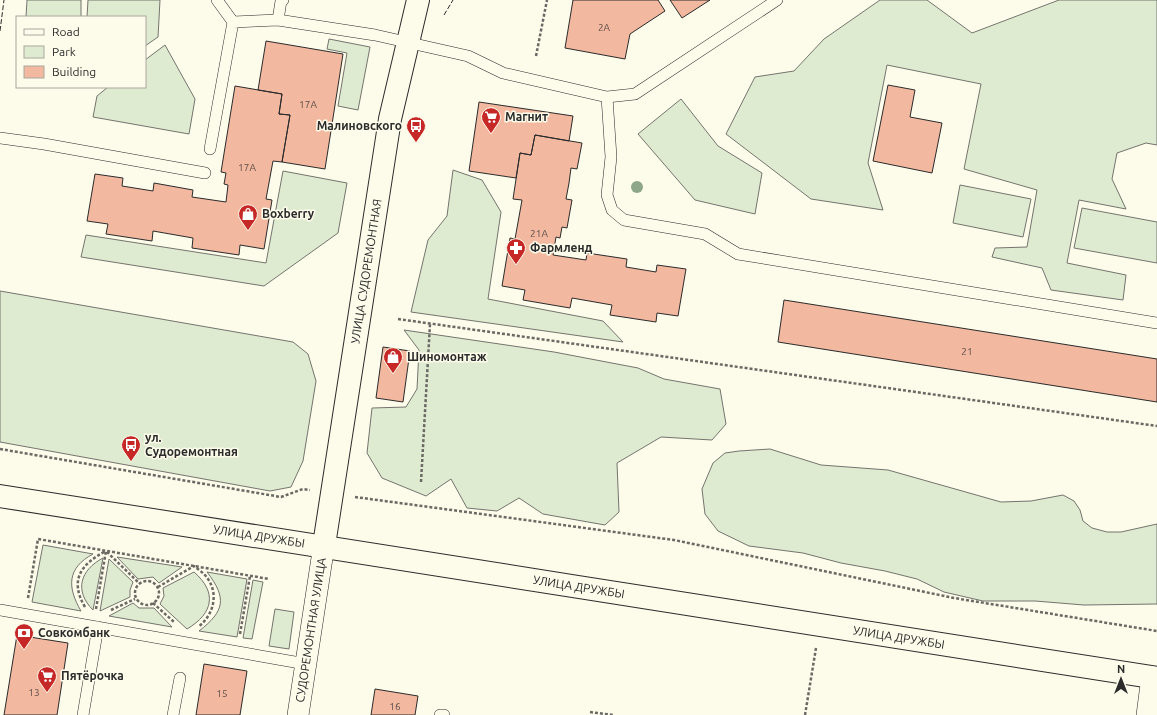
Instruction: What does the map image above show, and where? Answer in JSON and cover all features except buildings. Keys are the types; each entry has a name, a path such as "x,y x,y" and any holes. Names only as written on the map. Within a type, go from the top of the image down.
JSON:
{"main road":[{"name":"УЛИЦА СУДОРЕМОНТНАЯ","path":"324,545 390,119 406,43 418,0"},
{"name":"УЛИЦА ДРУЖБЫ","path":"0,496 324,545 496,574 1155,677"}],"street":[{"name":"СУДОРЕМОНТНАЯ УЛИЦА","path":"298,715 324,545"},
{"path":"1147,715 1155,677"}],"lane":[{"path":"210,149 233,22 217,0"},
{"path":"278,20 281,1 283,0"},
{"path":"233,22 278,20 375,35 468,56 503,73 607,97 635,94 777,0"},
{"path":"607,97 611,157 607,195 612,210 624,220 705,234 738,254 1157,323"},
{"path":"0,138 44,144 205,173"},
{"path":"0,610 306,664"},
{"path":"83,715 98,627"},
{"path":"173,715 180,678"}],"path":[{"path":"536,56 547,0"},
{"path":"398,319 1157,426"},
{"path":"421,482 430,324"},
{"path":"0,449 281,497 303,489 674,540 954,598 1157,631"},
{"path":"28,599 38,539 269,579"},
{"path":"106,551 139,583"},
{"path":"96,611 106,551"},
{"path":"89,612 84,606 78,593 77,579 84,566 94,557 106,551"},
{"path":"158,587 194,566"},
{"path":"194,566 208,579 215,593 212,611 196,628"},
{"path":"240,635 250,576"},
{"path":"145,580 153,582 158,587 159,594 154,603 148,605 140,604 135,599 134,592 139,583 145,580"},
{"path":"108,612 135,599"},
{"path":"154,603 176,624"},
{"path":"805,715 819,625"},
{"path":"590,712 613,715"}],"green space":[{"path":"27,0 81,0 81,16 26,16"},
{"path":"88,0 160,0 158,37 146,45 146,16 87,16"},
{"path":"880,0 927,0 972,33 1059,0 1157,0 1157,145 1146,143 1117,153 1112,179 1126,209 1079,200 1067,263 1126,275 1123,300 1051,290 1042,268 992,257 995,248 1027,247 1037,190 964,169 981,84 887,65 868,163 883,210 811,199 726,134 755,77 794,71 824,39"},
{"path":"329,39 370,47 358,110 338,106 347,53 327,49"},
{"path":"165,45 195,99 189,134 93,117 97,96 107,88 146,88 146,59"},
{"path":"681,99 718,146 762,173 755,214 695,200 638,134"},
{"path":"453,170 482,180 501,212 488,299 603,321 623,342 411,312 428,240 447,216"},
{"path":"283,171 347,183 338,233 264,286 81,257 86,235 266,263"},
{"path":"960,185 1031,199 1023,237 953,223"},
{"path":"1082,208 1157,222 1157,263 1074,248"},
{"path":"0,291 293,342 308,354 316,381 303,461 291,487 270,491 0,442"},
{"path":"404,330 554,352 638,368 664,379 720,389 726,424 712,440 661,437 617,463 619,512 605,525 543,514 519,498 497,511 467,508 451,479 426,496 382,478 367,453 372,408 406,407 417,389 419,350"},
{"path":"770,449 821,465 888,470 1001,502 1031,501 1063,495 1074,501 1080,510 1083,521 1092,528 1107,532 1121,532 1157,524 1157,604 1084,605 1035,601 983,601 944,592 917,579 885,571 841,563 803,553 749,546 718,531 705,514 702,489 713,463 725,453"},
{"path":"43,545 93,554 84,559 78,565 72,579 73,594 81,611 32,602"},
{"path":"117,557 182,567 159,583 153,577 138,579"},
{"path":"103,558 93,610 83,596 82,581 89,569"},
{"path":"109,559 133,582 130,590 130,597 100,611"},
{"path":"194,572 206,587 209,595 209,602 203,616 187,629 160,604 164,596 163,588"},
{"path":"207,572 247,579 237,637 199,631 214,617 220,604 218,589"},
{"path":"253,580 263,582 252,639 243,638"},
{"path":"133,603 139,608 154,608 172,627 109,616"},
{"path":"275,609 294,612 289,649 269,646"}],"fence":[{"path":"0,31 4,0"},
{"path":"444,15 453,0"}],"place":[{"name":"Магнит","path":"491,134"},
{"name":"Малиновского","path":"416,143"},
{"name":"Boxberry","path":"248,231"},
{"name":"Фармленд","path":"516,265"},
{"name":"Шиномонтаж","path":"393,374"},
{"name":"ул. Судоремонтная","path":"131,462"},
{"name":"Совкомбанк","path":"24,650"},
{"name":"Пятёрочка","path":"47,693"}]}
